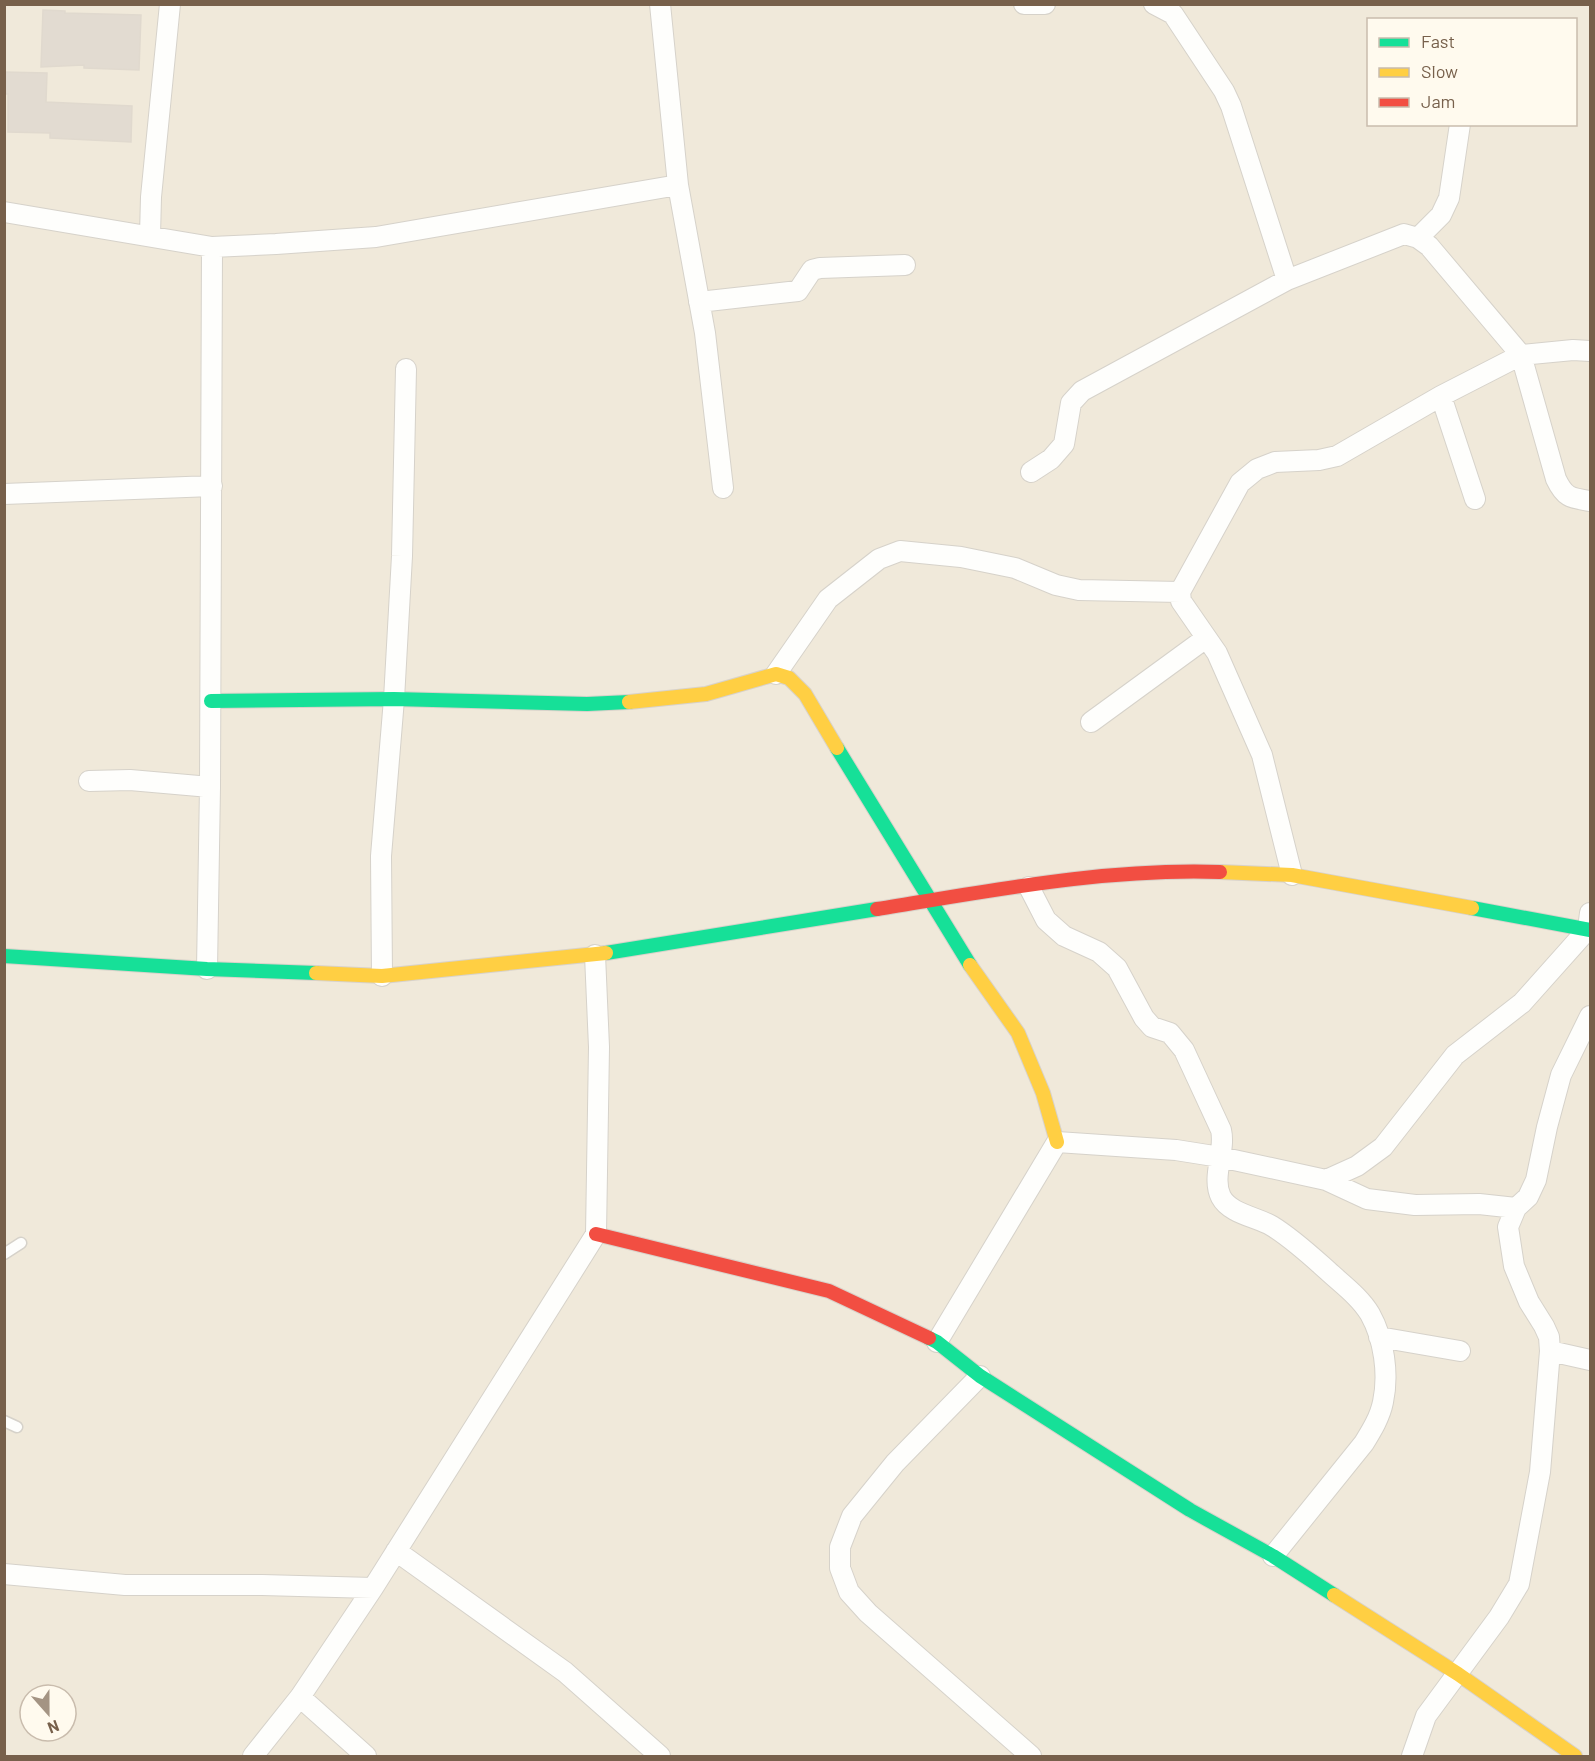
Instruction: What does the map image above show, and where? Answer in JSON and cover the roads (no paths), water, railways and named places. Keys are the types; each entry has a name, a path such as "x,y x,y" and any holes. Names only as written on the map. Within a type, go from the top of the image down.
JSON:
{"street":[{"path":"150,235 151,197 170,4"},
{"path":"660,4 678,185 699,302 723,488"},
{"path":"1024,4 1046,4"},
{"path":"1154,4 1173,14 1224,91 1231,106 1287,280"},
{"path":"1418,238 1441,215 1449,198 1460,126"},
{"path":"4,212 212,247 376,237 678,185"},
{"path":"1031,472 1051,459 1064,444 1071,403 1082,391 1287,280 1404,234 1418,238 1429,246 1521,355 1556,479 1570,498 1590,501"},
{"path":"207,969 212,247"},
{"path":"699,302 798,291 812,270 820,268 905,265"},
{"path":"1292,875 1262,755 1217,653 1181,601 1180,592 1240,483 1257,470 1275,462 1318,460 1337,456 1441,396 1521,355 1573,350 1590,351"},
{"path":"382,976 381,856 394,699 402,556 406,369"},
{"path":"1441,396 1475,499"},
{"path":"4,494 212,486"},
{"path":"776,674 828,599 879,560 900,551 962,556 1015,568 1056,585 1079,590 1180,592"},
{"path":"1091,722 1206,638"},
{"path":"210,701 394,699 587,704 653,702 706,694 776,674 789,678 805,694 957,946 1018,1032 1043,1093 1057,1142 937,1342"},
{"path":"88,781 130,780 210,787"},
{"path":"4,956 207,969 382,976 595,955 1029,886 1080,879 1179,871 1292,875 1590,924"},
{"path":"1029,886 1046,920 1064,936 1099,952 1117,968 1144,1018 1152,1027 1170,1033 1184,1050 1221,1130 1224,1142 1220,1157 1218,1185 1222,1198 1233,1209 1268,1224 1294,1240 1349,1290 1369,1312 1379,1337 1383,1353 1385,1381 1383,1402 1375,1426 1364,1443 1273,1556"},
{"path":"1326,1180 1357,1166 1383,1147 1455,1055 1522,1003 1590,924"},
{"path":"253,1756 300,1697 373,1588 596,1234 599,1047 595,955"},
{"path":"1412,1756 1426,1716 1499,1617 1519,1584 1540,1472 1550,1351 1549,1337 1529,1302 1514,1266 1508,1227 1516,1208 1528,1197 1536,1180 1561,1074 1590,1016"},
{"path":"1057,1142 1176,1150 1220,1157 1326,1180 1366,1199 1415,1205 1479,1204 1516,1208"},
{"path":"596,1234 829,1291 937,1342 980,1376 1190,1510 1273,1556 1458,1674 1575,1756"},
{"path":"1379,1337 1460,1351"},
{"path":"1550,1351 1590,1360"},
{"path":"980,1376 895,1463 852,1516 840,1547 840,1568 849,1592 868,1613 1031,1756"},
{"path":"396,1551 565,1672 660,1756"},
{"path":"4,1574 125,1585 373,1588"},
{"path":"300,1697 366,1756"}],"lane":[{"path":"4,1254 21,1242"},
{"path":"4,1421 17,1427"}]}
